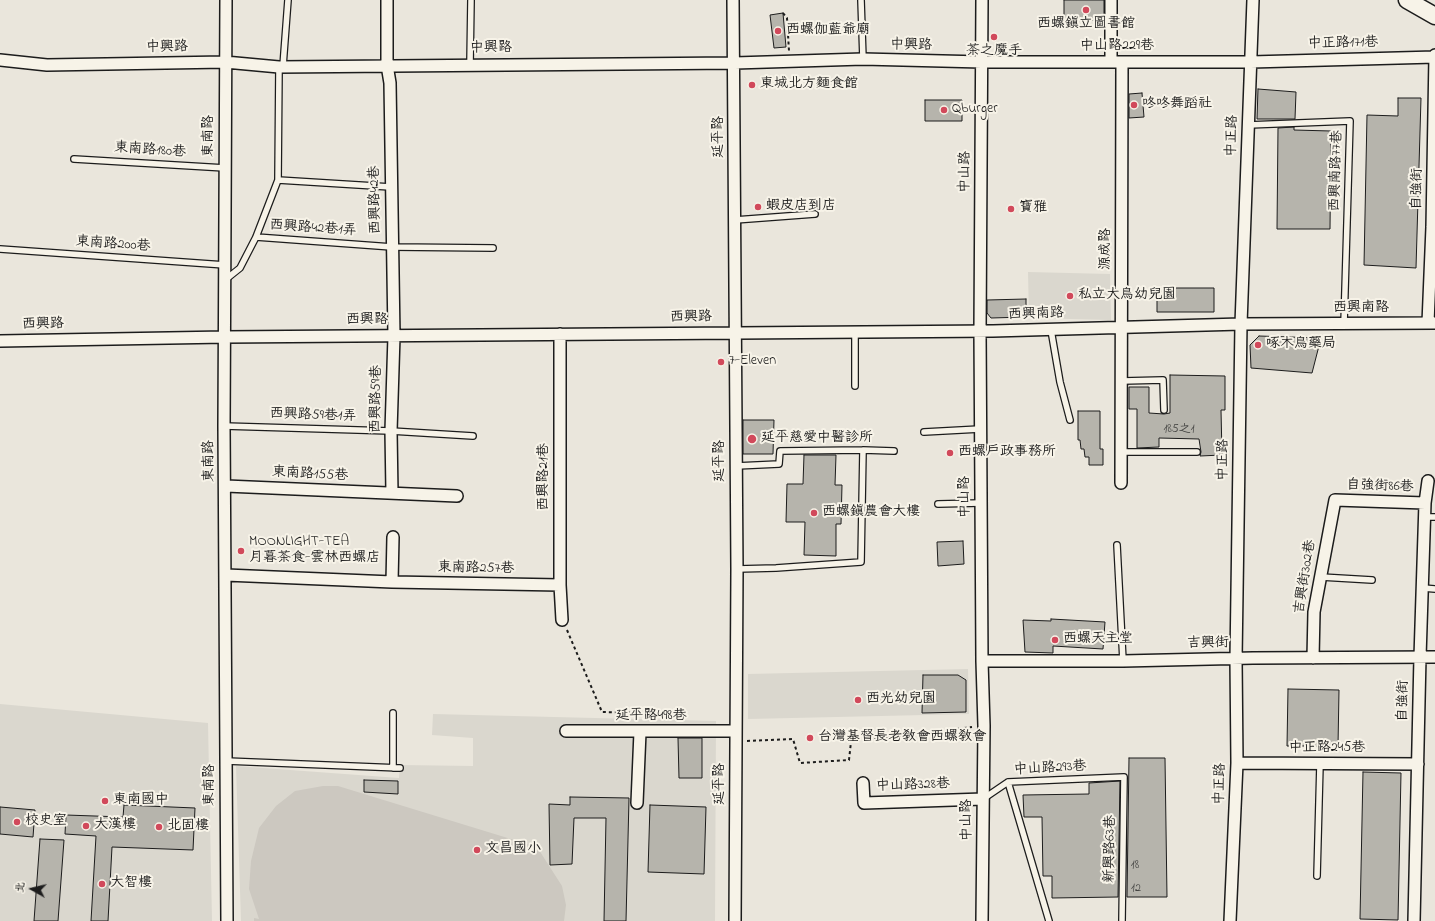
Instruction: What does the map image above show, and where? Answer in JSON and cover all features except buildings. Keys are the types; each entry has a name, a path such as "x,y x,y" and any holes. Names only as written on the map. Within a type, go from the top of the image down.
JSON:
{"main road":[{"path":"1406,0 1435,16"}],"street":[{"name":"東南路","path":"226,0 224,426 226,486 227,921"},
{"name":"西興路42巷","path":"387,0 387,65 390,83 394,336"},
{"name":"延平路","path":"733,0 735,63 734,333 736,466 735,921"},
{"name":"中山路","path":"982,0 980,331 982,660 984,726 982,921"},
{"name":"源成路","path":"1111,0 1116,62 1122,327 1121,483"},
{"name":"中正路","path":"1230,921 1237,763 1236,659 1241,324 1253,0"},
{"name":"中正路171巷","path":"1251,62 1435,56"},
{"name":"自強街","path":"1431,323 1434,227 1435,56"},
{"name":"中興路","path":"0,60 47,65 225,62 281,67 470,64 735,63 863,59 982,62"},
{"name":"中山路229巷","path":"982,62 1251,62"},
{"name":"西興南路","path":"734,333 1051,330 1241,324 1431,323"},
{"name":"西興路","path":"0,341 225,337 734,333"},
{"name":"西興路21巷","path":"560,334 560,585 562,620"},
{"name":"西興路59巷","path":"392,493 391,431 394,336"},
{"name":"自強街","path":"1414,921 1420,657 1423,588 1430,517 1425,503 1428,481"},
{"name":"東南路155巷","path":"226,486 457,496"},
{"name":"自強街86巷","path":"1335,500 1425,503"},
{"name":"吉興街302巷","path":"1313,658 1314,612 1335,500"},
{"path":"392,582 393,537"},
{"name":"東南路257巷","path":"226,575 392,582 560,585"},
{"name":"吉興街","path":"982,660 1123,661 1435,657"},
{"name":"延平路498巷","path":"566,732 660,732 736,736"},
{"path":"637,804 640,732"},
{"name":"中正路245巷","path":"1237,763 1418,764"},
{"name":"中山路328巷","path":"863,783 864,803 983,799"}],"lane":[{"path":"225,281 240,268 256,237 278,180 281,67 288,0"},
{"path":"470,64 471,0"},
{"path":"860,0 863,59"},
{"name":"西興南路77巷","path":"1248,125 1350,121 1344,324"},
{"name":"東南路180巷","path":"74,159 225,168"},
{"path":"278,180 391,187"},
{"path":"735,220 815,214"},
{"name":"西興路42巷1弄","path":"256,237 392,247 493,248"},
{"name":"東南路200巷","path":"0,249 225,265"},
{"path":"1051,330 1060,382 1070,420"},
{"path":"855,332 855,386"},
{"path":"1122,381 1163,380 1164,410"},
{"name":"西興路59巷1弄","path":"224,426 391,431 473,436"},
{"path":"924,432 980,429"},
{"path":"736,569 776,568 861,562 863,450"},
{"path":"736,466 779,464 780,451 894,451"},
{"path":"1122,452 1197,452"},
{"path":"938,504 981,503"},
{"path":"1117,545 1123,661"},
{"path":"1321,577 1372,580"},
{"path":"1423,588 1435,589"},
{"path":"393,713 393,768"},
{"path":"226,761 400,768"},
{"path":"1317,876 1320,764"},
{"name":"中山路293巷","path":"983,799 1008,782 1124,777"},
{"name":"新興路63巷","path":"1122,921 1124,777"},
{"path":"1008,782 1049,921"}],"path":[{"path":"783,13 787,18 790,62"},
{"path":"562,620 602,712 654,713 660,732"},
{"path":"736,736 793,739 800,763 849,760 851,742 984,726"}],"shaded area":[{"name":"私立大鳥幼兒園","path":"1028,272 1110,274 1111,320 1029,318"},
{"name":"西光幼兒園","path":"968,669 969,714 748,719 748,674"},
{"name":"東南國中","path":"0,704 208,723 212,921 0,921"},
{"name":"文昌國小","path":"433,714 716,721 715,921 241,921 236,766 399,778 400,765 473,766 473,738 432,735"},
{"path":"323,786 338,786 537,847 562,886 566,905 564,921 254,921 254,918 259,919 249,889 251,861 259,828 276,806 295,791"}],"place":[{"name":"西螺鎮立圖書館","path":"1086,10"},
{"name":"西螺伽藍爺廟","path":"778,31"},
{"name":"茶之魔手","path":"994,37"},
{"name":"東城北方麵食館","path":"752,85"},
{"name":"咚咚舞蹈社","path":"1134,105"},
{"name":"Qburger","path":"944,110"},
{"name":"蝦皮店到店","path":"758,207"},
{"name":"寶雅","path":"1011,209"},
{"name":"私立大鳥幼兒園","path":"1070,296"},
{"name":"啄木鳥藥局","path":"1258,345"},
{"name":"7-Eleven","path":"721,362"},
{"name":"延平慈愛中醫診所","path":"752,439"},
{"name":"西螺戶政事務所","path":"950,453"},
{"name":"西螺鎮農會大樓","path":"814,513"},
{"name":"MOONLIGHT-TEA 月暮茶食-雲林西螺店","path":"241,551"},
{"name":"西螺天主堂","path":"1055,640"},
{"name":"西光幼兒園","path":"858,700"},
{"name":"台灣基督長老教會西螺教會","path":"810,738"},
{"name":"東南國中","path":"105,801"},
{"name":"校史室","path":"17,822"},
{"name":"大漢樓","path":"86,826"},
{"name":"北固樓","path":"159,827"},
{"name":"文昌國小","path":"477,850"},
{"name":"大智樓","path":"102,884"}]}
